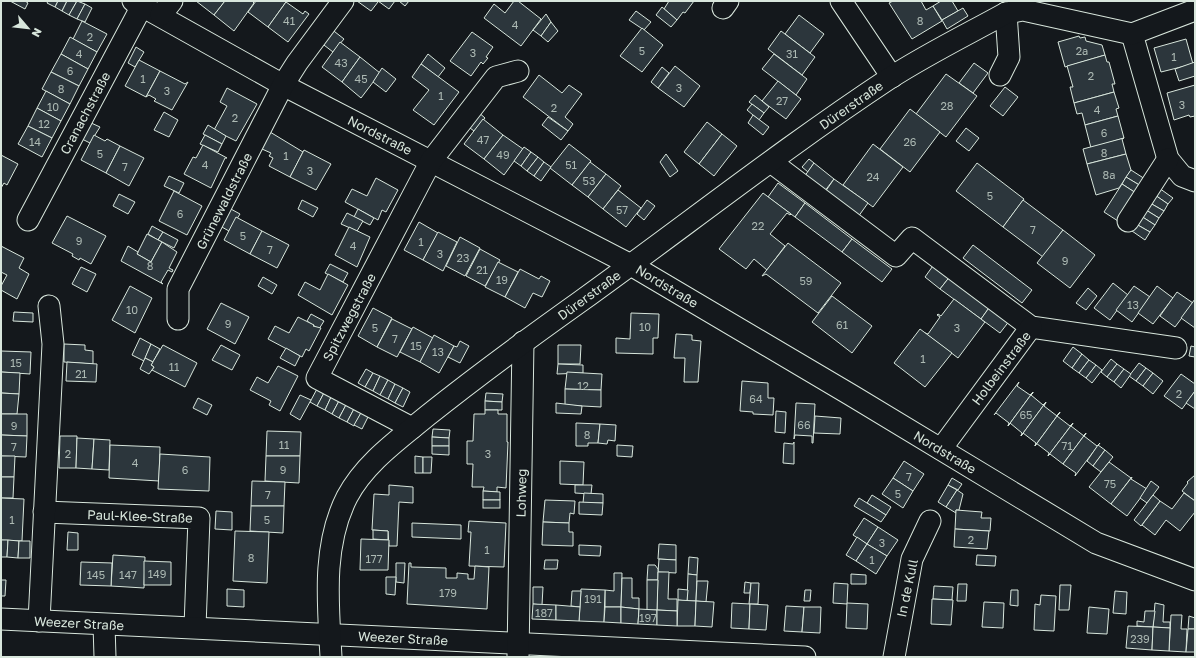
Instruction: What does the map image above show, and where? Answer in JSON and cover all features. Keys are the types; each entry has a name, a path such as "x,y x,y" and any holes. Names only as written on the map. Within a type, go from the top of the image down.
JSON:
{"street":[{"name":"Grünewaldstraße","path":"178,319 178,289 283,86 297,63 343,1"},
{"path":"841,1 892,77"},
{"name":"Nordstraße","path":"138,4 166,8 283,86 631,265 1096,543 1192,574"},
{"name":"Cranachstraße","path":"28,220 138,4"},
{"path":"1000,75 1009,57 1006,13 1023,10 1132,34 1195,10"},
{"name":"Dürerstraße","path":"331,657 328,575 331,548 338,519 348,496 363,473 412,428 466,384 631,265 692,218 892,77 1006,13"},
{"path":"1132,34 1168,159 1182,176 1195,181"},
{"name":"Spitzwegstraße","path":"412,428 317,378 431,161 496,77 518,71"},
{"path":"1128,220 1168,159"},
{"path":"771,162 896,256 912,238 1031,327"},
{"path":"39,621 53,344 49,306"},
{"name":"Holbeinstraße","path":"941,449 1031,327 1176,348"},
{"name":"Lohweg","path":"518,650 523,342"},
{"name":"Paul-Klee-Straße","path":"44,512 199,518 195,627"},
{"name":"In de Kull","path":"894,657 912,559 930,521"},
{"name":"Weezer Straße","path":"1,619 104,625 195,627 330,634 518,650 805,657"},
{"path":"104,625 105,657"}],"building":[{"path":"10,1 25,1 28,3 25,9"},
{"path":"48,1 58,1 55,7 47,3"},
{"path":"58,1 67,1 62,11 55,7"},
{"path":"67,1 77,1 69,15 62,11"},
{"path":"77,1 85,4 77,19 69,15"},
{"path":"196,1 225,1 214,15"},
{"path":"225,1 252,1 254,3 234,31 214,15"},
{"path":"256,1 286,2 268,27 248,12"},
{"path":"357,1 378,1 378,2 371,11"},
{"path":"378,1 395,1 389,9"},
{"path":"399,1 409,1 405,6"},
{"path":"514,1 518,1 541,19 521,46 484,18 494,4 505,13"},
{"path":"669,1 694,1 685,13 683,12 677,20 664,9"},
{"path":"893,1 921,1 926,10 933,6 942,21 912,39 889,3"},
{"path":"941,1 952,1 958,11 942,20 933,6"},
{"path":"286,2 303,14 305,11 309,14 288,42 268,27"},
{"path":"85,4 92,8 85,22 77,19"},
{"path":"662,7 677,20 671,27 656,15"},
{"path":"963,8 968,16 947,29 942,20"},
{"path":"636,11 651,22 644,30 629,20"},
{"path":"546,14 551,22 541,36 533,30"},
{"path":"799,15 824,34 810,53 785,34"},
{"path":"82,21 107,34 97,52 73,39"},
{"path":"551,22 558,31 548,42 541,36"},
{"path":"330,28 344,39 333,52 320,42"},
{"path":"642,28 663,45 642,72 620,56"},
{"path":"781,31 815,57 802,75 768,49"},
{"path":"472,32 493,47 486,57 488,58 483,64 481,62 471,76 450,61"},
{"path":"1079,36 1080,38 1085,37 1086,41 1102,45 1105,55 1065,67 1058,42"},
{"path":"70,37 97,52 88,69 61,54"},
{"path":"1186,39 1193,64 1161,72 1154,48"},
{"path":"340,42 360,57 342,82 322,67"},
{"path":"136,47 144,52 135,67 128,63"},
{"path":"61,54 88,69 79,86 51,72"},
{"path":"428,54 445,68 438,77 421,64"},
{"path":"774,54 807,79 796,95 762,69"},
{"path":"1105,55 1107,62 1109,62 1115,84 1112,84 1114,92 1074,103 1070,87 1073,87 1067,66"},
{"path":"360,57 380,73 361,98 342,82"},
{"path":"139,60 160,71 146,97 125,86"},
{"path":"1195,62 1195,76 1179,81 1175,69"},
{"path":"974,63 988,73 973,93 959,83"},
{"path":"421,64 459,92 434,125 413,110 429,90 412,77"},
{"path":"675,66 700,86 684,107 658,88"},
{"path":"662,67 669,73 658,88 651,82"},
{"path":"382,68 396,79 386,92 373,82"},
{"path":"160,71 185,84 188,82 172,110 154,101 156,99 149,95 146,97"},
{"path":"51,72 79,86 70,104 42,89"},
{"path":"946,74 977,96 946,137 916,114"},
{"path":"539,75 562,93 569,85 582,94 565,117 573,124 568,131 523,97"},
{"path":"778,81 801,99 786,119 762,101"},
{"path":"1195,85 1195,116 1190,117 1189,115 1174,120 1167,93"},
{"path":"1005,87 1018,97 1003,116 990,106"},
{"path":"227,88 257,104 236,141 214,130 227,106 220,102"},
{"path":"46,91 70,104 61,121 37,108"},
{"path":"1114,92 1119,108 1116,109 1118,116 1085,125 1082,113 1077,114 1074,103"},
{"path":"755,95 769,107 764,113 749,102"},
{"path":"752,104 764,113 759,120 747,110"},
{"path":"37,108 61,121 52,138 28,126"},
{"path":"910,109 940,132 910,172 880,149"},
{"path":"477,111 485,118 474,131 466,125"},
{"path":"164,112 178,120 169,137 154,130"},
{"path":"753,115 769,127 763,135 748,123"},
{"path":"1118,116 1124,138 1091,148 1085,125"},
{"path":"548,117 568,131 561,140 542,125"},
{"path":"483,119 503,135 484,159 464,144"},
{"path":"89,122 100,127 90,143 80,138"},
{"path":"707,122 722,134 699,164 684,152"},
{"path":"208,125 226,136 222,144 203,134"},
{"path":"28,126 52,138 42,157 18,144"},
{"path":"966,128 979,138 969,151 956,141"},
{"path":"270,132 303,152 290,177 269,166 273,158 269,156 271,153 262,149"},
{"path":"722,134 737,146 714,176 699,164"},
{"path":"94,135 105,141 107,139 120,146 106,173 81,160"},
{"path":"205,135 222,144 218,152 200,144"},
{"path":"503,135 523,149 504,175 484,159"},
{"path":"1124,138 1122,139 1126,154 1087,164 1083,149"},
{"path":"569,144 591,161 572,185 550,168"},
{"path":"873,144 903,167 873,207 843,185"},
{"path":"203,145 227,158 225,158 211,188 184,174 193,157 196,158"},
{"path":"120,146 144,158 129,186 106,173"},
{"path":"524,147 531,152 521,166 514,161"},
{"path":"304,150 331,164 316,190 290,177"},
{"path":"531,152 538,157 527,171 521,166"},
{"path":"666,154 678,171 670,177 660,162"},
{"path":"1126,154 1131,170 1119,188 1096,195 1087,164"},
{"path":"1,155 18,164 7,185 4,183 1,188"},
{"path":"538,157 544,162 534,176 527,171"},
{"path":"809,159 814,163 808,172 802,167"},
{"path":"544,162 551,167 541,181 534,176"},
{"path":"590,162 606,174 588,197 572,185"},
{"path":"814,163 834,179 824,192 804,177"},
{"path":"977,163 1024,199 1003,227 956,191"},
{"path":"1131,170 1145,179 1141,186 1126,177"},
{"path":"606,174 621,186 603,209 588,197"},
{"path":"169,176 184,183 179,193 164,186"},
{"path":"1126,177 1141,186 1136,193 1122,184"},
{"path":"376,178 398,190 386,212 382,210 378,220 345,202 352,189 367,196"},
{"path":"834,179 868,203 858,217 825,192"},
{"path":"778,183 805,203 795,217 768,197"},
{"path":"1122,184 1136,193 1118,221 1104,212"},
{"path":"1159,188 1173,198 1168,204 1155,195"},
{"path":"618,190 641,208 626,227 603,209"},
{"path":"174,191 202,206 187,235 159,221"},
{"path":"763,193 791,214 790,215 787,213 770,234 785,246 767,270 754,259 746,269 719,249"},
{"path":"119,194 135,202 128,214 113,206"},
{"path":"1155,195 1168,204 1164,211 1150,203"},
{"path":"302,200 318,208 313,217 298,209"},
{"path":"647,200 655,206 644,220 637,214"},
{"path":"1023,200 1063,230 1043,257 1003,227"},
{"path":"805,203 852,239 842,252 795,217"},
{"path":"1150,203 1164,211 1159,218 1146,210"},
{"path":"229,208 240,214 229,231 220,226"},
{"path":"358,209 374,218 370,225 354,217"},
{"path":"1146,210 1159,218 1155,225 1141,216"},
{"path":"347,213 363,221 357,231 341,224"},
{"path":"67,216 106,236 91,264 80,258 79,260 72,256 73,254 52,243"},
{"path":"1141,216 1155,225 1150,232 1136,224"},
{"path":"236,217 262,231 250,254 224,240"},
{"path":"419,222 438,233 423,260 404,250"},
{"path":"1136,224 1150,232 1145,240 1132,231"},
{"path":"152,226 163,232 158,240 148,234"},
{"path":"349,227 370,237 357,267 335,255"},
{"path":"1063,230 1095,255 1070,288 1037,263"},
{"path":"262,231 289,245 277,268 250,254"},
{"path":"163,232 178,240 174,248 158,240"},
{"path":"438,232 457,242 443,271 423,260"},
{"path":"147,234 162,242 151,262 137,254"},
{"path":"460,237 480,248 465,276 446,266"},
{"path":"852,239 892,269 882,282 842,252"},
{"path":"162,242 177,252 169,268 173,270 172,272 168,270 161,282 163,284 121,261 128,246 138,252 137,254 151,262"},
{"path":"788,243 841,283 818,313 766,274 762,276"},
{"path":"973,245 1032,290 1022,303 963,258"},
{"path":"1,246 24,258 19,268 29,274 17,299 1,290 1,286 7,275 1,272"},
{"path":"480,249 500,260 485,286 466,276"},
{"path":"498,262 518,272 505,297 485,287"},
{"path":"935,263 951,275 940,289 925,277"},
{"path":"330,264 348,273 343,282 325,273"},
{"path":"81,267 96,274 87,292 72,284"},
{"path":"520,269 539,279 541,276 550,281 542,297 533,293 525,308 505,297"},
{"path":"328,274 348,285 332,315 298,295 305,282 320,290"},
{"path":"951,275 991,305 981,319 940,289"},
{"path":"263,277 277,285 272,294 258,286"},
{"path":"1113,283 1128,295 1110,320 1094,308"},
{"path":"130,286 152,298 135,333 112,320"},
{"path":"1134,286 1150,297 1132,322 1116,310"},
{"path":"1157,286 1173,298 1153,324 1138,313"},
{"path":"1088,288 1097,296 1086,310 1076,303"},
{"path":"1177,292 1193,303 1175,327 1160,316"},
{"path":"832,296 872,326 852,353 812,322"},
{"path":"954,299 985,322 958,358 925,333 928,334 940,317 937,315 938,314 941,316"},
{"path":"1195,299 1195,328 1181,318"},
{"path":"221,303 249,317 235,344 207,329"},
{"path":"991,305 1010,320 1000,333 981,319"},
{"path":"373,308 392,318 377,347 358,336"},
{"path":"14,312 33,313 33,322 13,321"},
{"path":"631,313 659,314 658,338 653,338 653,354 616,353 616,338 630,339"},
{"path":"311,314 324,321 319,329 307,321"},
{"path":"298,317 314,325 313,326 321,328 309,351 306,349 302,357 268,339 275,326 289,333"},
{"path":"392,319 412,329 397,357 377,347"},
{"path":"413,327 433,338 420,362 400,352"},
{"path":"920,329 952,353 925,387 894,363"},
{"path":"676,334 692,335 692,340 701,341 698,382 684,382 685,358 674,358"},
{"path":"434,335 454,346 439,373 420,362"},
{"path":"140,338 151,344 144,361 132,355"},
{"path":"460,341 469,346 460,363 448,357 454,346 457,347"},
{"path":"64,344 85,345 85,350 93,351 93,364 64,362"},
{"path":"151,344 160,349 153,362 145,358"},
{"path":"163,345 197,363 185,387 152,370 154,367 151,365"},
{"path":"221,345 240,355 232,370 212,360"},
{"path":"558,345 581,345 580,364 558,364"},
{"path":"1191,346 1195,347 1195,357 1189,356"},
{"path":"1073,347 1082,354 1072,368 1063,361"},
{"path":"286,348 300,356 295,366 280,358"},
{"path":"1,351 31,352 30,374 1,372"},
{"path":"1082,354 1089,360 1079,373 1072,368"},
{"path":"145,358 153,362 151,365 154,367 149,374 140,369"},
{"path":"1111,359 1117,364 1107,377 1101,372"},
{"path":"1089,360 1096,365 1086,378 1079,373"},
{"path":"67,362 97,364 96,382 66,381"},
{"path":"1139,363 1146,368 1136,381 1129,376"},
{"path":"558,364 583,365 583,373 557,374"},
{"path":"1117,364 1124,369 1114,382 1107,377"},
{"path":"1096,365 1102,370 1092,383 1086,378"},
{"path":"278,366 298,376 280,411 269,405 271,401 250,390 257,377 268,383"},
{"path":"1146,368 1153,373 1143,386 1136,381"},
{"path":"366,369 373,373 365,387 358,383"},
{"path":"1124,369 1131,374 1121,388 1114,382"},
{"path":"1,372 20,373 19,394 1,393"},
{"path":"567,372 602,374 601,390 565,389"},
{"path":"373,373 380,376 373,391 365,387"},
{"path":"1153,373 1163,381 1153,394 1143,386"},
{"path":"1181,374 1195,384 1195,391 1182,409 1164,396"},
{"path":"380,376 388,380 380,395 373,391"},
{"path":"388,380 395,384 388,399 380,395"},
{"path":"742,381 768,383 768,398 774,398 773,415 753,414 753,412 740,411"},
{"path":"1019,382 1017,386 1030,395 1033,392 1008,426 1009,423 996,413 994,415"},
{"path":"395,384 403,388 395,403 388,399"},
{"path":"318,387 325,391 317,406 310,402"},
{"path":"403,388 410,392 403,407 395,403"},
{"path":"565,389 601,390 601,407 565,405"},
{"path":"325,391 332,395 325,410 317,406"},
{"path":"1195,391 1195,409 1186,403"},
{"path":"1033,392 1031,395 1043,405 1046,402 1021,436 1022,433 1010,423"},
{"path":"1,393 19,394 17,414 1,414"},
{"path":"486,393 503,394 502,402 485,401"},
{"path":"300,395 311,400 300,420 290,414"},
{"path":"332,395 340,399 332,414 325,410"},
{"path":"198,398 212,405 207,415 193,408"},
{"path":"340,399 347,403 339,418 332,414"},
{"path":"485,401 502,402 502,410 485,410"},
{"path":"1046,402 1044,406 1057,416 1060,412 1035,446 1036,443 1023,433"},
{"path":"347,403 355,407 347,422 339,418"},
{"path":"556,403 582,406 581,414 556,413"},
{"path":"796,403 815,404 813,443 812,436 795,435 794,439"},
{"path":"355,407 362,411 354,426 347,422"},
{"path":"485,410 498,410 498,414 507,414 508,442 506,488 497,487 497,492 483,491 484,487 472,487 473,464 467,464 467,441 473,441 474,414 485,414"},
{"path":"362,411 369,415 362,429 354,425"},
{"path":"776,411 786,412 785,433 775,432"},
{"path":"1,414 27,414 27,436 1,435"},
{"path":"815,416 841,418 840,434 814,433"},
{"path":"1057,416 1070,426 1073,423 1048,456 1049,453 1037,444"},
{"path":"576,423 600,424 598,443 588,443 588,446 576,446"},
{"path":"1073,423 1071,426 1084,436 1063,464 1050,454 1048,456"},
{"path":"600,424 616,425 615,441 608,440 607,444 598,443"},
{"path":"433,429 450,430 449,438 432,437"},
{"path":"267,431 301,432 300,456 266,456"},
{"path":"1086,433 1084,436 1097,446 1100,443 1075,476 1076,473 1063,464"},
{"path":"1,435 27,436 26,457 1,456"},
{"path":"60,436 77,436 76,468 59,468"},
{"path":"432,437 449,438 449,446 432,446"},
{"path":"77,438 94,439 92,469 76,468"},
{"path":"94,439 110,440 109,470 92,469"},
{"path":"794,442 794,464 783,463 784,443 793,444"},
{"path":"110,445 160,447 159,481 109,478"},
{"path":"617,445 633,446 632,457 617,456"},
{"path":"1098,445 1105,450 1093,466 1087,461"},
{"path":"432,446 449,446 449,455 432,454"},
{"path":"1105,450 1113,457 1101,472 1093,466"},
{"path":"160,454 210,457 209,491 158,489"},
{"path":"1,456 15,456 14,477 1,477"},
{"path":"266,456 300,456 299,483 265,481"},
{"path":"415,456 423,457 423,473 415,473"},
{"path":"423,457 432,457 431,473 423,473"},
{"path":"560,461 584,462 583,485 560,484"},
{"path":"904,461 924,474 913,491 893,478"},
{"path":"1109,462 1131,478 1111,504 1089,487"},
{"path":"1195,475 1195,501 1182,491 1188,483 1187,482"},
{"path":"1,477 14,477 13,498 1,498"},
{"path":"1132,477 1131,479 1147,489 1127,516 1111,504"},
{"path":"893,478 913,491 903,508 882,494"},
{"path":"952,478 962,484 958,490 948,485"},
{"path":"252,481 285,482 284,506 251,506"},
{"path":"1151,481 1159,487 1147,503 1140,498"},
{"path":"389,485 413,487 413,503 399,502 397,546 389,546 388,531 372,530 374,494 389,495"},
{"path":"575,485 592,485 591,494 575,493"},
{"path":"948,485 957,490 946,507 938,502"},
{"path":"957,490 963,494 959,510 956,510 956,513 946,507"},
{"path":"483,491 500,492 500,500 483,500"},
{"path":"584,493 603,494 603,503 583,503"},
{"path":"1184,493 1195,501 1195,512 1180,531 1166,520 1155,535 1142,525 1160,501 1172,509"},
{"path":"872,495 891,507 886,515 867,503"},
{"path":"1153,495 1160,501 1141,526 1134,520"},
{"path":"1,498 24,499 22,541 1,540"},
{"path":"859,498 886,515 881,522 854,506"},
{"path":"483,500 500,500 500,508 483,508"},
{"path":"545,500 575,501 574,514 570,513 569,523 543,522"},
{"path":"579,502 603,503 602,515 579,514"},
{"path":"251,506 284,506 283,533 250,531"},
{"path":"956,510 982,512 981,518 991,518 990,531 955,529"},
{"path":"216,511 232,512 232,530 215,529"},
{"path":"864,518 878,527 867,544 853,535"},
{"path":"469,521 506,523 504,567 469,566 471,532 468,532"},
{"path":"543,522 569,523 569,532 573,532 573,546 542,545"},
{"path":"412,523 461,525 461,539 412,537"},
{"path":"878,527 898,540 887,556 867,544"},
{"path":"955,529 989,531 987,549 954,547"},
{"path":"373,530 388,531 388,540 373,539"},
{"path":"235,531 269,532 267,583 233,581"},
{"path":"68,532 78,533 78,550 67,550"},
{"path":"857,537 867,544 856,561 846,555"},
{"path":"361,539 389,540 388,570 360,570"},
{"path":"1,540 8,540 7,557 1,557"},
{"path":"8,540 19,541 18,558 7,557"},
{"path":"19,541 30,541 30,558 18,558"},
{"path":"659,544 676,545 676,560 658,559"},
{"path":"867,544 887,556 876,574 856,561"},
{"path":"579,545 601,546 600,556 579,555"},
{"path":"113,555 145,557 144,588 111,586"},
{"path":"977,555 996,556 995,566 976,565"},
{"path":"689,557 698,558 697,575 688,574"},
{"path":"659,559 676,560 676,573 658,572"},
{"path":"545,560 558,560 557,569 544,569"},
{"path":"144,561 171,562 171,585 144,585"},
{"path":"81,562 112,563 111,586 80,585"},
{"path":"396,563 405,563 404,583 396,582"},
{"path":"409,563 411,563 411,567 446,568 446,578 457,578 457,573 468,574 468,579 474,579 475,566 489,567 487,609 407,604"},
{"path":"648,565 655,565 658,569 658,580 647,580"},
{"path":"658,572 669,572 668,599 677,599 677,611 657,610"},
{"path":"614,573 622,573 621,607 605,607 605,590 614,591"},
{"path":"688,574 697,575 696,601 687,601"},
{"path":"851,574 866,575 866,584 851,584"},
{"path":"386,577 396,577 395,595 386,594"},
{"path":"622,578 632,578 632,598 639,598 639,609 621,607"},
{"path":"1,580 6,580 5,596 1,596"},
{"path":"647,580 658,580 657,610 647,610"},
{"path":"697,581 708,581 706,602 696,601"},
{"path":"745,582 751,583 750,593 744,593"},
{"path":"751,583 759,583 758,604 749,604"},
{"path":"834,583 848,584 847,604 833,603"},
{"path":"958,584 967,584 966,601 957,601"},
{"path":"1060,585 1071,585 1069,610 1059,610"},
{"path":"934,586 953,587 952,600 933,599"},
{"path":"533,587 543,587 542,605 533,604"},
{"path":"227,589 244,590 244,607 227,606"},
{"path":"581,589 605,590 604,622 579,621"},
{"path":"678,589 688,590 687,601 678,600"},
{"path":"805,590 811,590 810,601 804,601"},
{"path":"1011,590 1018,590 1018,606 1010,605"},
{"path":"572,591 581,591 580,607 571,606"},
{"path":"1115,591 1127,592 1126,614 1113,613"},
{"path":"1041,595 1056,596 1054,631 1034,630 1035,604 1040,605"},
{"path":"932,599 953,600 951,625 931,624"},
{"path":"678,600 696,601 695,626 677,626"},
{"path":"696,601 714,602 712,627 695,626"},
{"path":"984,602 1004,603 1003,628 982,627"},
{"path":"732,603 750,604 749,629 731,628"},
{"path":"847,603 868,604 867,629 846,628"},
{"path":"1155,603 1164,605 1163,622 1170,622 1170,628 1153,627"},
{"path":"533,604 556,605 556,620 532,619"},
{"path":"750,604 768,605 766,630 749,629"},
{"path":"556,605 580,607 579,621 556,620"},
{"path":"786,606 804,607 802,632 784,631"},
{"path":"605,607 621,607 621,623 604,622"},
{"path":"621,607 639,609 638,624 621,623"},
{"path":"804,607 821,607 820,633 802,632"},
{"path":"1089,607 1109,609 1107,634 1087,633"},
{"path":"639,609 657,610 657,625 638,624"},
{"path":"657,610 677,611 677,626 657,625"},
{"path":"1145,611 1155,611 1153,627 1137,626 1137,621 1144,622"},
{"path":"1171,615 1182,615 1181,629 1187,629 1186,652 1169,651"},
{"path":"1189,616 1195,618 1195,629 1188,629"},
{"path":"1128,626 1153,627 1152,650 1126,648"},
{"path":"1153,627 1170,628 1169,651 1152,650"},
{"path":"1188,629 1195,629 1195,652 1186,652"}]}
